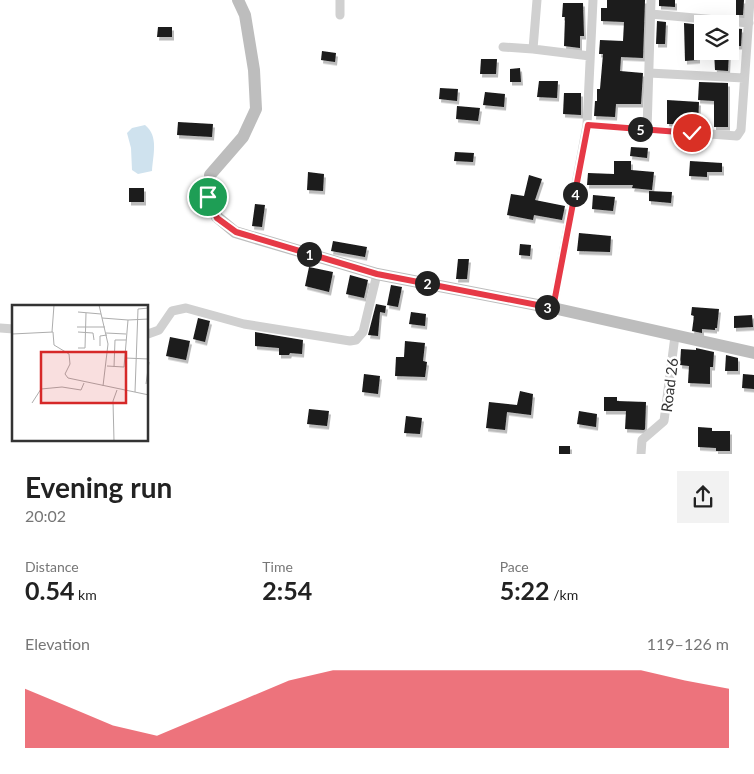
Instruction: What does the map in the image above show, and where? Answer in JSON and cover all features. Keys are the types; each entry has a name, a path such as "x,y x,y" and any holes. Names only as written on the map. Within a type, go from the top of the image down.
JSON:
{"main road":[{"path":"238,0 245,15 254,70 256,109 242,137 210,175 208,197 217,218 236,232 377,274 553,308 754,353"}],"street":[{"path":"340,0 340,15"},
{"path":"533,49 537,0"},
{"path":"553,308 588,125 593,0"},
{"path":"647,130 651,0"},
{"path":"588,125 737,136 741,130 744,78 750,50 750,0"},
{"path":"651,14 749,23"},
{"path":"503,47 590,56"},
{"path":"649,73 744,78"},
{"path":"149,334 159,330 172,311 186,308 244,324 356,340 363,332 377,274"},
{"name":"Road 26","path":"641,454 642,440 664,421 675,336"}],"water":[{"path":"145,125 154,140 152,171 138,174 132,170 131,148 127,133 132,128"}],"building":[{"path":"607,0 645,0 643,58 621,57 620,71 643,73 641,104 616,104 615,117 594,116 597,89 600,89 603,54 599,54 600,40 623,41 624,22 601,21 601,8 607,8"},
{"path":"659,0 675,0 675,7 659,6"},
{"path":"736,0 744,0 743,15 736,15"},
{"path":"563,3 583,3 584,36 580,36 580,48 564,46 565,17 562,17"},
{"path":"657,21 666,22 665,44 656,44"},
{"path":"684,23 694,24 694,60 698,60 685,61"},
{"path":"158,27 172,27 172,37 157,37"},
{"path":"739,29 742,29 741,46 739,46"},
{"path":"322,51 336,53 335,62 321,60"},
{"path":"481,59 497,59 496,74 480,74"},
{"path":"714,60 729,60 728,71 715,70"},
{"path":"520,68 521,82 510,82 510,69"},
{"path":"539,81 558,81 557,98 537,97"},
{"path":"699,82 728,83 728,127 714,127 714,101 698,100"},
{"path":"440,88 458,89 457,101 439,99"},
{"path":"485,92 505,94 504,107 483,105"},
{"path":"564,93 581,93 581,115 563,114"},
{"path":"667,100 699,102 698,124 667,124"},
{"path":"457,106 480,108 478,121 456,119"},
{"path":"178,122 213,124 212,137 177,135"},
{"path":"631,147 648,148 647,158 630,156"},
{"path":"455,152 474,153 473,162 454,161"},
{"path":"614,161 631,161 631,170 654,172 652,190 632,188 633,185 587,185 588,173 614,174"},
{"path":"690,161 722,163 722,172 707,172 707,177 689,176"},
{"path":"308,172 324,174 323,191 307,190"},
{"path":"529,175 542,179 535,200 565,206 562,220 534,215 533,220 507,215 511,194 524,196"},
{"path":"129,188 144,188 144,202 129,202"},
{"path":"649,191 672,192 671,203 649,201"},
{"path":"593,195 615,197 613,211 592,209"},
{"path":"255,204 265,205 262,227 252,226"},
{"path":"579,233 611,236 610,252 577,251"},
{"path":"333,241 367,247 365,257 331,251"},
{"path":"520,244 531,245 530,256 519,255"},
{"path":"458,259 469,259 467,279 456,279"},
{"path":"309,267 333,272 329,292 305,286"},
{"path":"350,275 368,280 364,298 346,294"},
{"path":"391,285 402,287 398,307 387,305"},
{"path":"376,304 386,306 385,313 380,312 378,336 368,335"},
{"path":"692,307 719,309 717,328 715,330 702,329 702,333 692,331 694,316 691,315"},
{"path":"411,312 426,314 425,326 409,324"},
{"path":"752,315 753,327 734,328 734,316"},
{"path":"198,318 210,321 205,342 193,339"},
{"path":"255,332 303,340 302,354 290,353 289,355 279,355 279,348 255,346"},
{"path":"170,337 190,341 186,360 166,356"},
{"path":"405,341 425,343 423,361 427,362 425,377 395,376 396,357 404,357"},
{"path":"696,348 714,352 713,367 710,367 710,384 688,383 689,366 680,365 681,349 696,350"},
{"path":"726,355 738,358 738,371 725,371"},
{"path":"364,374 380,376 378,394 362,392"},
{"path":"743,374 754,375 754,389 742,388"},
{"path":"520,391 533,394 531,415 507,412 505,430 486,428 489,402 517,405"},
{"path":"604,397 617,397 617,401 646,402 645,429 625,429 626,411 604,411"},
{"path":"309,409 329,411 327,426 307,424"},
{"path":"579,411 597,414 596,427 577,424"},
{"path":"406,416 422,418 420,434 404,433"},
{"path":"698,427 712,428 712,431 730,431 730,451 716,451 716,448 698,447"},
{"path":"559,446 570,446 570,454 559,454"}],"route":[{"path":"208,197 217,218 236,232 377,274 553,308 588,125 692,133"}]}
